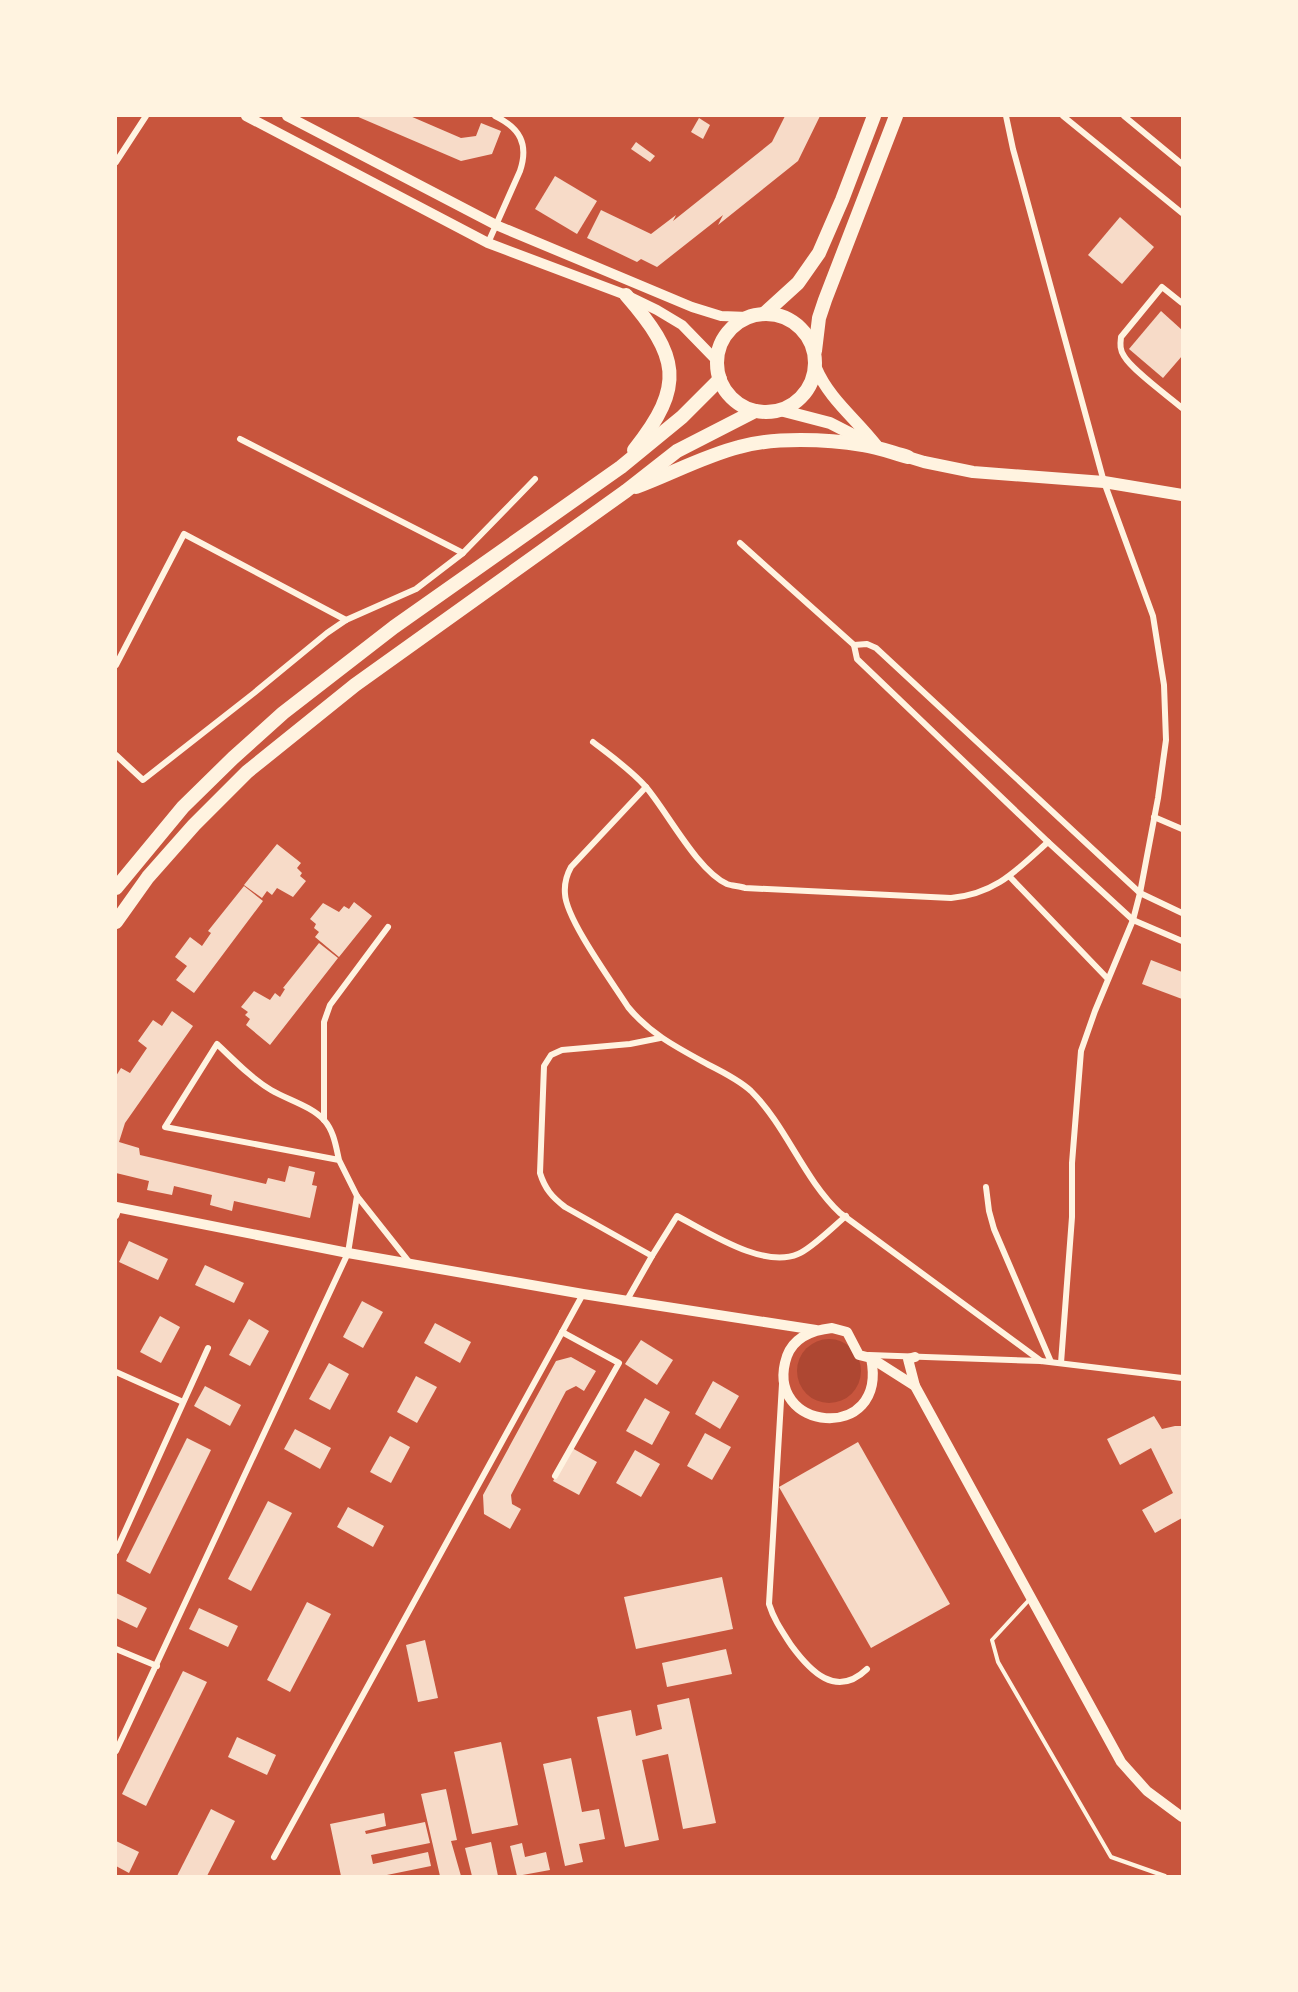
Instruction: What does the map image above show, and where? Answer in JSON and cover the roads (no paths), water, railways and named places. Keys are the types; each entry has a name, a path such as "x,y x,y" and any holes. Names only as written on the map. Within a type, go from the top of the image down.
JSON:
{"highway":[{"path":"765,313 798,283 819,253 874,116"},
{"path":"116,922 148,877 194,825 247,772 356,685 677,451 706,434 755,411 780,410 793,404 804,395 812,382 816,368 815,353 819,318 896,116"},
{"path":"621,467 649,431 664,406 670,386 665,349 657,333 626,295"},
{"path":"755,411 733,399 720,379 717,361 721,342 732,327 748,317 765,313 782,316 797,324 808,337 815,353"},
{"path":"116,888 183,807 283,713 394,627 621,467 689,411 720,379"},
{"path":"626,490 713,455 740,446 770,441 801,440 863,445 908,457"}],"main road":[{"path":"816,368 830,393 860,424 879,449"},
{"path":"780,410 831,423 879,449 973,472 1104,482 1182,495"}],"street":[{"path":"116,162 146,116"},
{"path":"246,116 488,243 626,295 682,325 717,361"},
{"path":"287,116 496,225 692,307 721,316 748,317"},
{"path":"488,243 524,161 524,150 516,130 508,122 495,116"},
{"path":"1006,116 1104,482 1153,616 1162,674 1166,740 1154,817 1133,920 1081,1051 1072,1162 1072,1217 1061,1363"},
{"path":"1063,116 1182,213"},
{"path":"1125,116 1182,164"},
{"path":"1182,303 1162,286 1121,337 1120,348 1124,358 1132,366 1182,408"},
{"path":"240,439 464,553"},
{"path":"116,755 142,780 327,633 346,620 416,589 464,553 534,479"},
{"path":"116,665 183,534 346,620"},
{"path":"740,543 854,645 857,659 1133,920 1182,941"},
{"path":"854,645 867,644 876,648 1140,893 1182,913"},
{"path":"593,742 646,787 713,874 728,884 745,888 951,897 979,893 1010,877 1048,842"},
{"path":"646,787 571,867 565,879 564,896 570,915 628,1007 638,1020 660,1038 734,1078 750,1090 764,1107 826,1200 1041,1361"},
{"path":"1154,817 1182,829"},
{"path":"1010,877 1108,979"},
{"path":"324,1120 324,1022 330,1005 388,927"},
{"path":"652,1256 565,1207 552,1197 544,1186 540,1173 544,1066 552,1055 562,1050 630,1044 660,1038"},
{"path":"339,1160 165,1127 217,1044 269,1089 307,1108 324,1120 332,1133 339,1160 357,1196 410,1264"},
{"path":"986,1187 988,1211 994,1229 1051,1362"},
{"path":"116,1751 348,1252 357,1196"},
{"path":"117,1210 583,1294 816,1330 832,1328 847,1332 860,1354 871,1358 915,1386"},
{"path":"627,1300 677,1216 742,1249 776,1258 801,1254 846,1216"},
{"path":"274,1857 583,1294"},
{"path":"816,1330 802,1337 788,1352 783,1367 770,1592 771,1612 774,1620 806,1665 818,1676 848,1682 859,1677 867,1669"},
{"path":"555,1476 619,1363 562,1332"},
{"path":"116,1551 208,1348"},
{"path":"860,1354 1041,1361 1182,1378"},
{"path":"915,1357 908,1359 915,1386 1121,1762 1147,1791 1182,1817"},
{"path":"783,1367 784,1383 790,1398 800,1410 813,1417 829,1420 844,1417 858,1409 868,1397 872,1389 874,1373 871,1358"},
{"path":"116,1372 183,1402"},
{"path":"116,1649 157,1666"}],"lane":[{"path":"1032,1597 992,1640 998,1662 1111,1857 1165,1876"}]}
